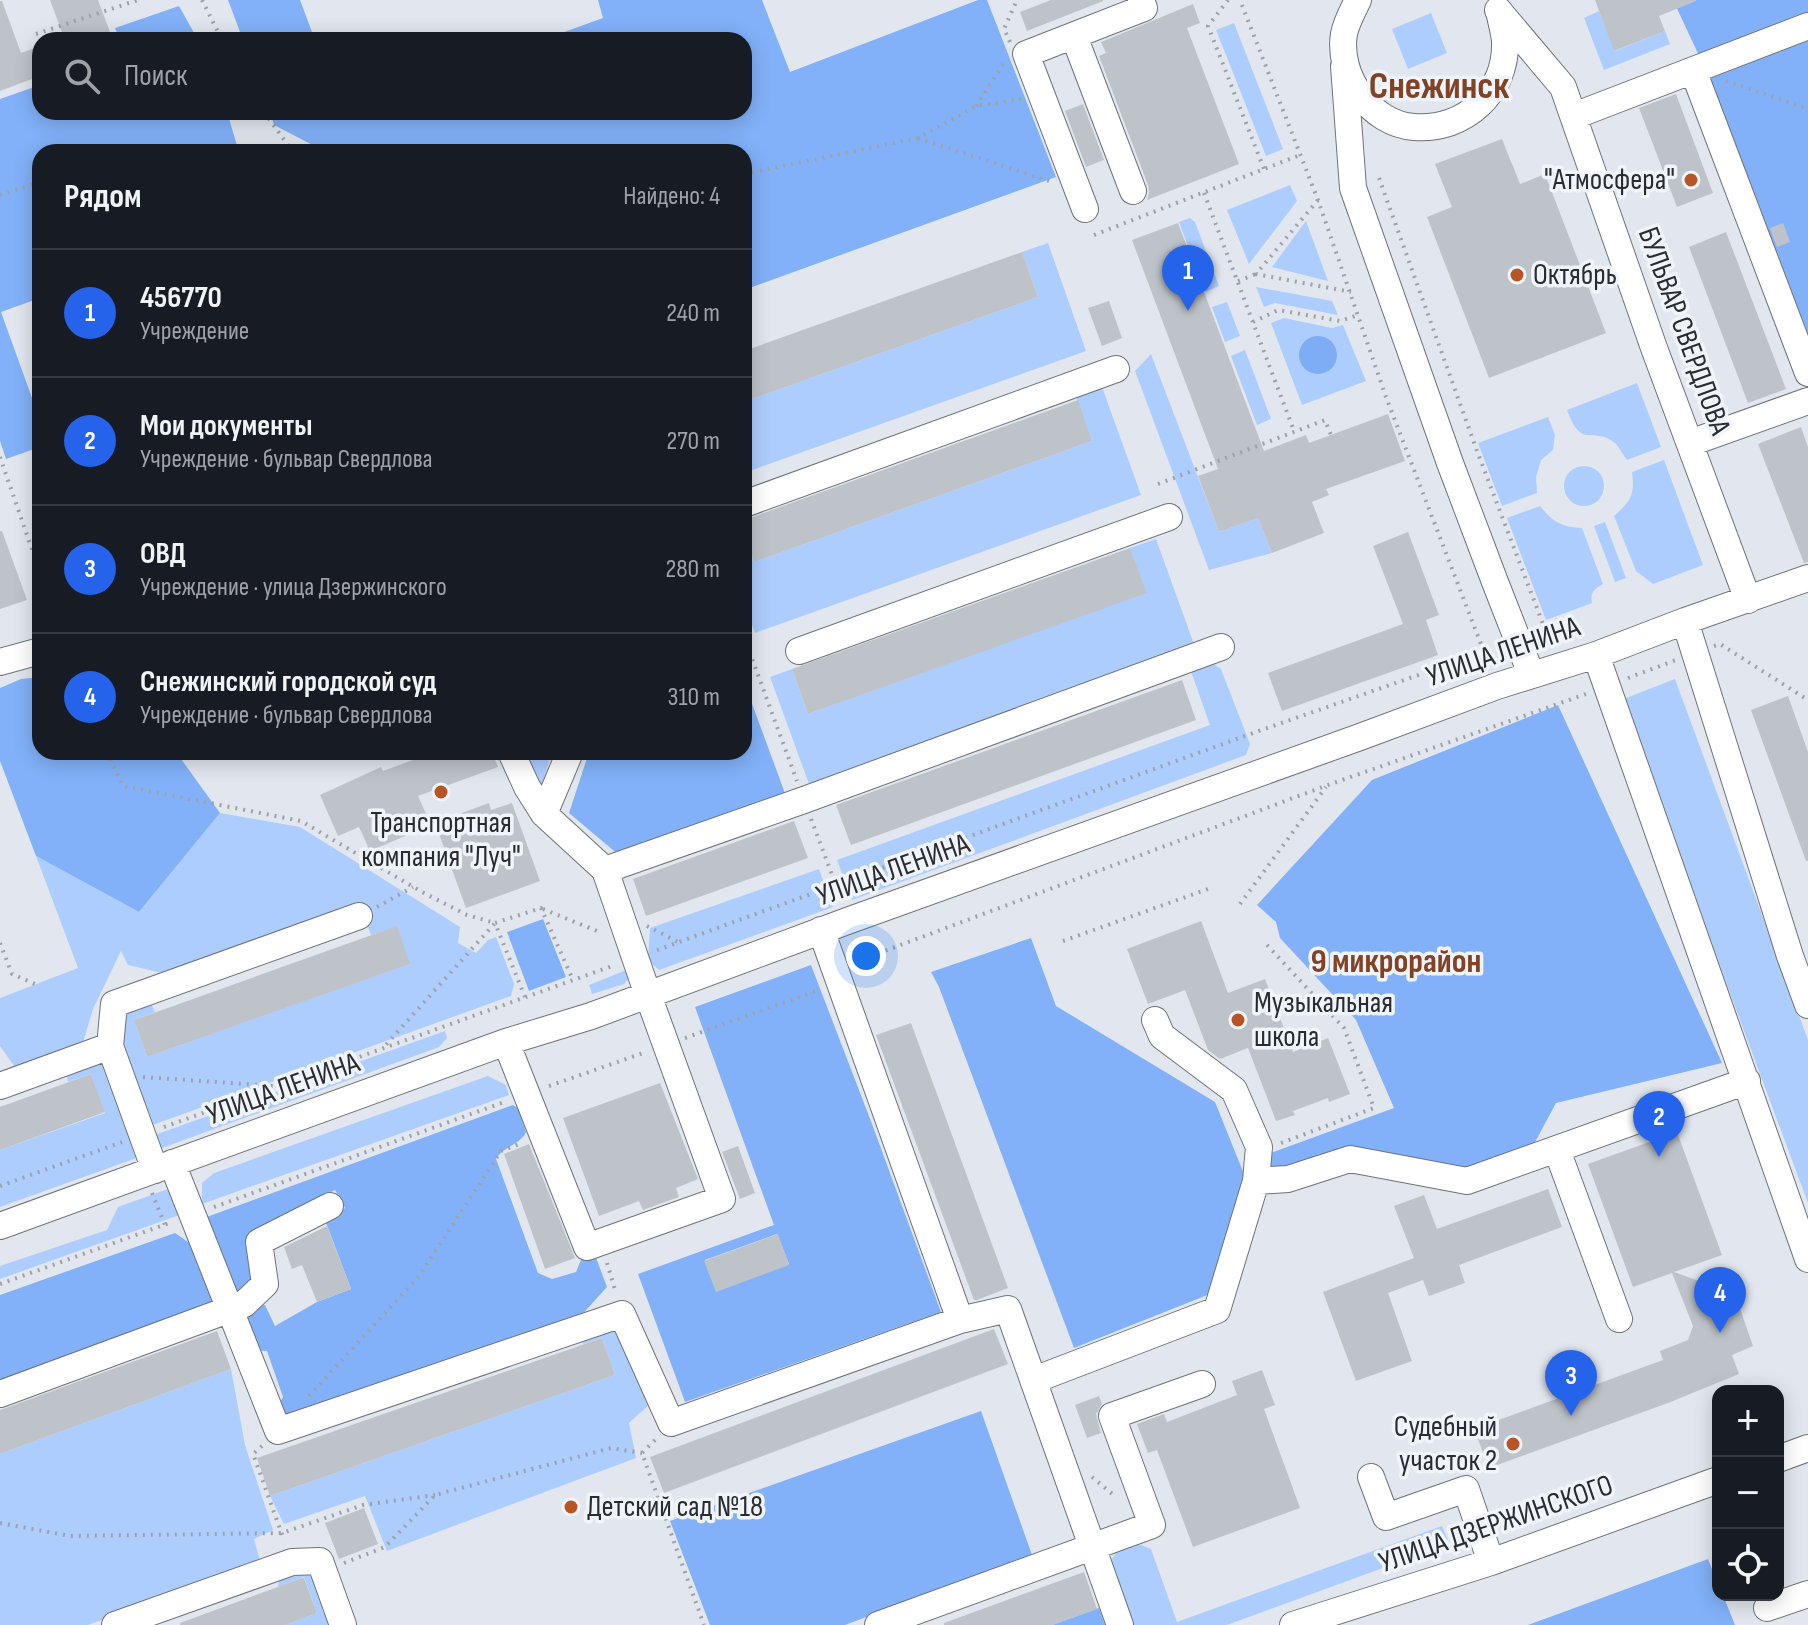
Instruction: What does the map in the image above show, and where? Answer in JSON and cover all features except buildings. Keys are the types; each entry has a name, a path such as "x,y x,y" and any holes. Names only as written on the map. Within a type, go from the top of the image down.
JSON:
{"street":[{"path":"1085,209 1026,54 1144,8 1141,0"},
{"path":"1343,0 1344,66 1353,188 1440,467 1495,582 1531,674"},
{"path":"1344,34 1358,0"},
{"path":"1344,66 1361,98 1386,118 1413,127 1450,124 1477,108 1495,86 1503,65 1505,40 1494,5"},
{"name":"БУЛЬВАР СВЕРДЛОВА","path":"1494,5 1563,87 1654,348 1748,600"},
{"path":"1574,116 1808,26"},
{"path":"1074,36 1133,191"},
{"path":"1693,70 1808,373"},
{"path":"752,501 1116,369"},
{"path":"1690,443 1808,401"},
{"path":"799,651 1169,517"},
{"name":"УЛИЦА ЛЕНИНА","path":"0,1226 506,1042 591,1016 1531,674 1596,655 1808,578"},
{"path":"1685,621 1808,1005"},
{"path":"605,870 1221,647"},
{"path":"0,662 32,653"},
{"path":"1596,655 1808,1259"},
{"path":"506,1042 587,1247 722,1199 605,870 544,814 515,760"},
{"path":"544,814 567,760"},
{"path":"359,916 114,1004 110,1046 142,1135 192,1215 278,1431 622,1314 671,1423 960,1320 1008,1309 1120,1625"},
{"path":"821,930 960,1320"},
{"path":"1034,1380 1217,1310 1256,1181 1259,1147 1234,1090 1162,1036 1155,1020"},
{"path":"0,1086 110,1046"},
{"path":"1256,1181 1288,1179 1350,1159 1467,1181 1747,1081"},
{"path":"1557,1150 1619,1319"},
{"path":"0,1394 244,1304 265,1284 259,1242 330,1206"},
{"path":"878,1625 1152,1525 1112,1416 1202,1384"},
{"path":"1783,1457 1808,1448"},
{"path":"1371,1477 1386,1517 1466,1489 1491,1562"},
{"name":"УЛИЦА ДЗЕРЖИНСКОГО","path":"1293,1625 1712,1487"},
{"path":"115,1625 292,1562 320,1561 343,1625"},
{"path":"1766,1609 1808,1594"}],"path":[{"path":"42,32 138,0"},
{"path":"202,0 218,32"},
{"path":"1228,0 1208,26 1264,169"},
{"path":"0,1186 573,980 633,952 1484,652 1386,397 1318,200 1240,0"},
{"path":"1693,70 1808,109"},
{"path":"752,172 918,138 976,106 1042,96"},
{"path":"270,120 287,144"},
{"path":"918,138 1057,183"},
{"path":"1094,235 1300,155"},
{"path":"1379,178 1477,451 1552,647"},
{"path":"0,195 32,185"},
{"path":"1204,193 1294,431"},
{"path":"1238,281 1256,274 1318,200"},
{"path":"1256,274 1351,292"},
{"path":"1253,322 1278,310 1340,321 1359,315"},
{"path":"1158,484 1325,420 1331,435"},
{"path":"1234,455 1236,461"},
{"path":"0,457 32,545"},
{"path":"863,959 1328,785 1720,644 1808,700"},
{"path":"111,760 123,786 301,821 413,887 467,915 495,923"},
{"path":"1240,904 1328,785"},
{"path":"359,916 413,887"},
{"path":"1063,941 1208,889"},
{"path":"382,1049 495,923 541,908 633,952"},
{"path":"541,908 573,980"},
{"path":"495,923 525,997"},
{"path":"0,943 12,974 35,984"},
{"path":"1259,1147 1279,1144 1374,1108 1344,1028 1267,945"},
{"path":"0,1284 839,982"},
{"path":"120,1076 278,1086"},
{"path":"307,1399 419,1276 501,1151 543,1135"},
{"path":"601,1242 622,1314"},
{"path":"642,1453 671,1423"},
{"path":"0,1523 70,1536 282,1533 363,1505 435,1495 611,1448 642,1453"},
{"path":"642,1453 704,1625"},
{"path":"253,1454 292,1562"},
{"path":"1085,1472 1119,1498"},
{"path":"324,1572 385,1547 435,1495"}],"shaded area":[{"path":"228,0 300,0 312,32 240,32"},
{"path":"598,0 762,0 790,72 978,0 987,0 1056,177 752,287 752,144 311,144 274,125 272,120 752,120 752,32 564,32 603,18"},
{"path":"1673,0 1808,0 1808,20 1701,60"},
{"path":"179,6 194,32 117,32 115,28"},
{"path":"1599,11 1615,51 1665,31 1670,44 1604,70 1584,18"},
{"path":"1431,13 1447,53 1408,69 1392,29"},
{"path":"1234,23 1283,149 1266,156 1216,30"},
{"path":"1808,38 1808,349 1703,79"},
{"path":"32,88 32,120 229,120 237,144 32,144 32,301 1,312 32,398 32,450 6,459 0,441 0,99"},
{"path":"1290,185 1297,201 1249,264 1227,210"},
{"path":"1190,218 1195,222 1219,286 1205,292 1179,222"},
{"path":"1306,221 1328,281 1272,267"},
{"path":"1048,243 1086,351 752,470 752,399 1038,297 1022,252"},
{"path":"1256,287 1332,301 1338,315 1275,303 1264,307"},
{"path":"1227,302 1240,336 1225,342 1212,307"},
{"path":"1284,318 1332,328 1343,325 1366,381 1302,405 1271,323"},
{"path":"1318,336 1331,342 1337,355 1331,368 1318,374 1305,368 1299,355 1305,342"},
{"path":"1245,350 1271,419 1257,425 1231,356"},
{"path":"1151,354 1219,532 1258,518 1272,553 1209,570 1135,371"},
{"path":"1637,383 1661,447 1627,460 1616,444 1608,439 1578,430 1567,410"},
{"path":"1102,387 1141,495 755,633 752,625 752,557 754,562 1092,441 1076,397"},
{"path":"1548,417 1555,435 1553,450 1541,460 1536,477 1537,493 1502,506 1478,443"},
{"path":"1664,460 1703,565 1653,584 1636,571 1614,516 1630,497 1632,472"},
{"path":"1584,466 1598,472 1604,486 1598,500 1584,506 1570,500 1564,486 1570,472"},
{"path":"1540,506 1558,523 1582,528 1603,584 1593,591 1592,603 1546,620 1507,518"},
{"path":"1605,522 1626,578 1615,582 1594,526"},
{"path":"1156,539 1195,647 809,784 770,677 792,669 808,714 1146,592 1130,548"},
{"path":"1204,657 1221,669 1250,744 1246,755 852,900 837,860 1210,725 1188,663"},
{"path":"32,678 32,760 182,760 220,813 139,912 36,856 0,761 0,688"},
{"path":"1675,679 1808,1040 1808,1203 1621,700"},
{"path":"752,704 786,796 620,856 569,813 586,760 752,760"},
{"path":"1558,705 1722,1063 1556,1103 1534,1144 1458,1173 1353,1151 1269,1176 1268,1154 1394,1108 1356,1020 1280,938 1276,922 1257,905 1372,780"},
{"path":"526,760 549,760 541,787"},
{"path":"220,813 300,827 460,927 458,943 476,953 488,940 496,937 514,984 511,996 147,1127 116,1050 121,1010 149,999 155,1012 134,1020 147,1057 409,964 397,927 371,935 361,909 171,975 128,965 121,951 93,1009 81,1049 17,1070 0,1046 0,998 78,968 36,856 139,912"},
{"path":"819,869 833,907 659,970 648,960 650,928"},
{"path":"543,919 566,977 529,991 507,932"},
{"path":"1031,938 1056,1006 1215,1102 1246,1179 1215,1292 1074,1348 931,972"},
{"path":"811,965 941,1312 685,1402 638,1274 774,1225 695,1007","holes":["777,1234 789,1264 716,1291 705,1260"]},
{"path":"629,969 631,976 624,984 592,994 589,985"},
{"path":"445,1031 447,1038 439,1047 162,1148 152,1144 149,1137"},
{"path":"103,1059 142,1156 0,1207 0,1150 105,1113 91,1074 68,1082 67,1078 68,1072"},
{"path":"488,1076 506,1085 509,1095 202,1204 202,1183 214,1173"},
{"path":"513,1105 518,1108 526,1132 496,1159 538,1273 552,1279 576,1272 581,1260 595,1255 607,1287 577,1320 287,1421 278,1406 283,1397 267,1351 252,1350 242,1325 251,1306 265,1305 275,1326 317,1302 351,1289 325,1220 345,1208 335,1190 255,1231 257,1282 237,1293 204,1218"},
{"path":"168,1189 185,1213 0,1279 0,1266 107,1230 118,1207"},
{"path":"175,1233 194,1246 216,1296 211,1306 0,1381 0,1295"},
{"path":"622,1327 651,1403 629,1423 636,1458 387,1551 365,1496 284,1524 270,1496 615,1375 602,1338 583,1344 580,1334"},
{"path":"231,1369 245,1445 273,1530 254,1539 261,1564 88,1625 0,1625 0,1454"},
{"path":"981,1411 1032,1555 845,1625 710,1625 670,1521"},
{"path":"1442,1526 1448,1540 1443,1546 1227,1625 1133,1625 1111,1561 1119,1547 1131,1541 1151,1549 1177,1622"},
{"path":"1708,1559 1712,1569 1712,1601 1725,1601 1735,1625 1528,1625"},
{"path":"300,1567 319,1575 337,1625 286,1625 317,1613 304,1577 278,1587 280,1573"},
{"path":"1099,1608 1105,1625 1052,1625"}],"place":[{"name":"\"Атмосфера\"","path":"1691,180"},
{"name":"Октябрь","path":"1517,275"},
{"name":"456770","path":"1188,311"},
{"name":"Транспортная компания \"Луч\"","path":"441,792"},
{"name":"Музыкальная школа","path":"1238,1020"},
{"name":"Мои документы","path":"1659,1157"},
{"name":"Снежинский городской суд","path":"1720,1333"},
{"name":"ОВД","path":"1571,1416"},
{"name":"Судебный участок 2","path":"1513,1444"},
{"name":"Детский сад №18","path":"571,1507"}],"district":[{"name":"Снежинск","path":"1439,86"},
{"name":"9 микрорайон","path":"1396,961"}]}
